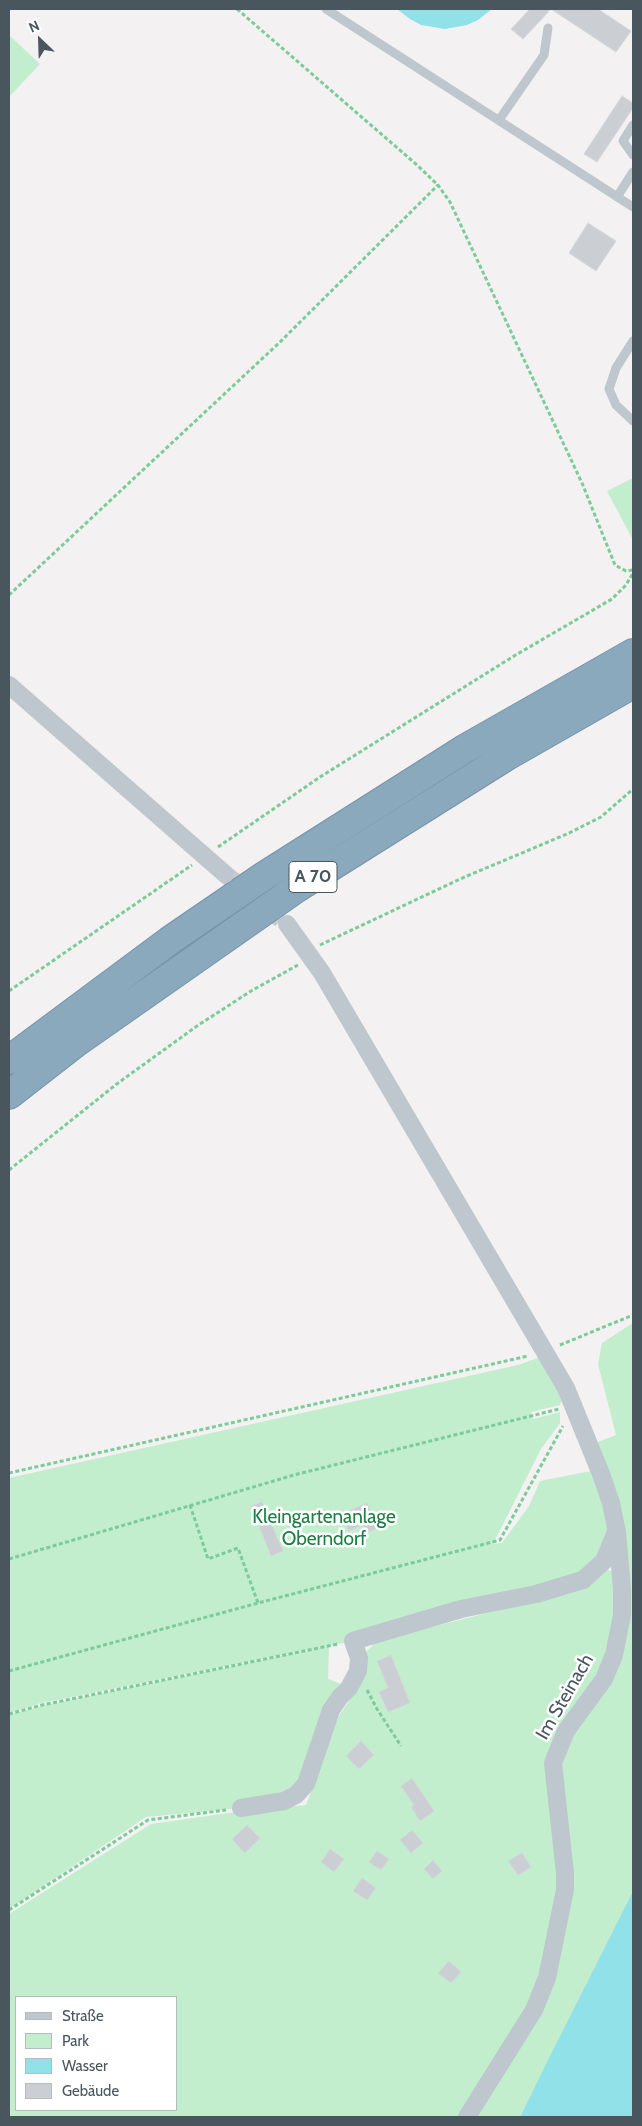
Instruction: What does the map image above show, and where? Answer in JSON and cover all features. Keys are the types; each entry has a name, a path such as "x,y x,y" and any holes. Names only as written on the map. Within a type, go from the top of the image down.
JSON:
{"highway":[{"name":"A 70","path":"9,1060 169,941 272,871 466,748 633,653"},
{"name":"A 70","path":"9,1095 85,1036 297,888 498,761 633,684"}],"street":[{"path":"9,685 225,874"},
{"name":"Im Steinach","path":"287,924 309,954 546,1351 574,1405 611,1503 617,1532 622,1606 614,1655 604,1679 566,1731 552,1764 565,1873 565,1890 547,1978 534,2010 467,2117"},
{"path":"241,1808 284,1801 296,1796 306,1784 331,1710 349,1688 358,1671 359,1658 353,1641 461,1609 536,1594 583,1580 604,1562 617,1532"}],"lane":[{"path":"326,9 633,207"},
{"path":"500,120 544,56 548,28"},
{"path":"633,125 623,140 633,155"},
{"path":"617,197 633,172"},
{"path":"633,341 616,368 609,388 616,405 633,421"}],"path":[{"path":"9,991 320,777 514,656 612,598 626,585 633,572 626,572 615,565 582,483 450,202 438,185 237,9"},
{"path":"9,595 279,343 438,185"},
{"path":"9,1170 118,1084 197,1026 309,954 460,879 568,834 601,816 633,789"},
{"path":"9,1473 517,1360 546,1351 633,1315"},
{"path":"9,1559 294,1475 574,1405"},
{"path":"9,1671 258,1602 500,1540 574,1405"},
{"path":"190,1505 208,1559 238,1548 258,1602"},
{"path":"9,1714 42,1704 353,1641"},
{"path":"358,1671 376,1708 401,1746"},
{"path":"9,1910 148,1820 241,1808"}],"green space":[{"path":"9,35 40,64 9,97"},
{"path":"633,478 633,540 607,491"},
{"path":"633,1323 633,1891 520,2117 468,2117 520,2034 559,1926 553,1764 619,1636 598,1442 616,1435 598,1364 602,1343"},
{"name":"Kleingartenanlage Oberndorf","path":"540,1357 554,1378 562,1400 560,1405 531,1412 533,1419 560,1412 560,1423 541,1449 493,1544 502,1543 529,1506 540,1481 591,1471 598,1473 613,1533 600,1556 580,1574 353,1641 41,1703 9,1713 9,1478 518,1365"},
{"path":"607,1569 617,1574 612,1653 555,1748 561,1875 544,1978 466,2117 9,2117 9,1914 151,1824 243,1811 306,1805 338,1717 360,1686 367,1651 377,1641 495,1611"},
{"path":"329,1646 328,1679 349,1687 306,1784 241,1808 146,1817 9,1909 9,1715 42,1706"}],"water":[{"path":"397,9 492,9 478,20 467,25 445,29 421,25"},
{"path":"633,1891 633,2117 520,2117 547,2062"}],"building":[{"path":"530,9 551,9 523,39 511,29"},
{"path":"551,9 598,9 631,31 616,52"},
{"path":"622,96 633,103 633,108 597,162 584,154"},
{"path":"588,223 616,241 596,271 569,253"},
{"path":"262,1502 283,1551 271,1556 251,1506"},
{"path":"367,1503 378,1528 366,1533 363,1525 349,1531 341,1514"},
{"path":"391,1655 410,1703 388,1712 379,1692 388,1688 377,1661"},
{"path":"361,1741 374,1755 359,1769 346,1756"},
{"path":"412,1778 434,1811 420,1821 411,1807 414,1805 401,1786"},
{"path":"247,1825 260,1838 245,1853 232,1839"},
{"path":"412,1830 423,1843 411,1853 400,1840"},
{"path":"330,1849 344,1859 334,1872 321,1862"},
{"path":"377,1851 389,1859 381,1870 369,1862"},
{"path":"522,1853 531,1867 518,1875 508,1861"},
{"path":"433,1860 442,1871 433,1879 424,1869"},
{"path":"362,1878 376,1888 367,1900 353,1891"},
{"path":"449,1961 461,1972 451,1983 438,1973"}],"tunnel":[{"path":"225,874 287,924"}]}
